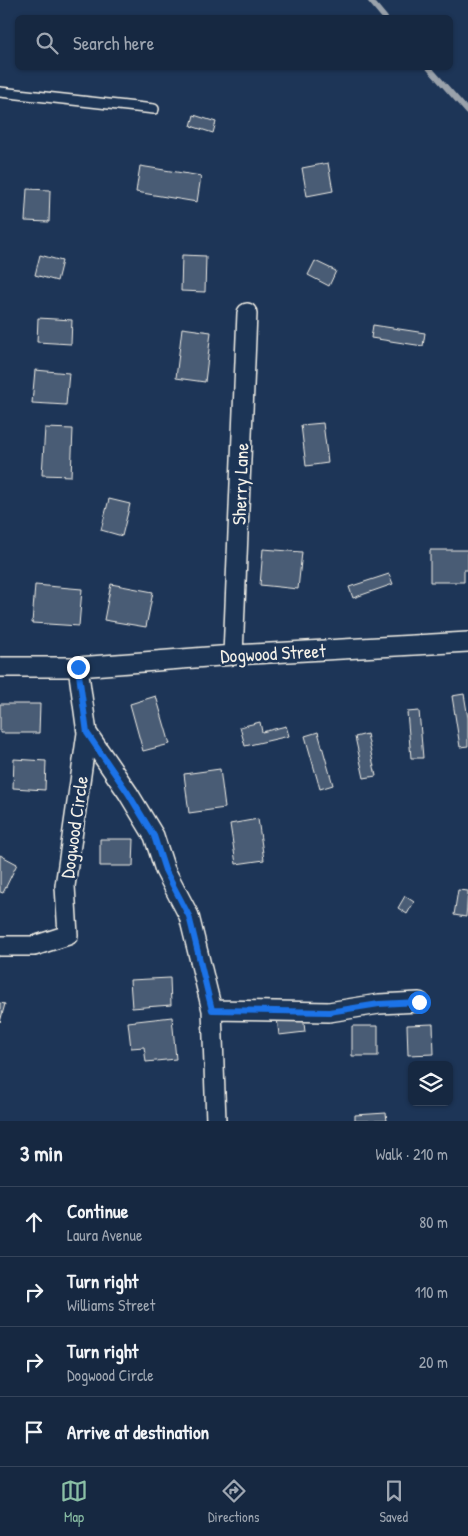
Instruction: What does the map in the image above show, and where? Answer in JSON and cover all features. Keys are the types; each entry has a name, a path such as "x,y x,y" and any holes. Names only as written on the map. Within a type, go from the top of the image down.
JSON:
{"street":[{"name":"Sherry Lane","path":"233,656 247,313"},
{"name":"Dogwood Street","path":"78,667 468,642"},
{"path":"0,667 78,667"},
{"name":"Dogwood Circle","path":"0,946 34,946 68,936 66,886 87,733 78,667"},
{"path":"87,733 128,793 154,836 165,870 189,916 212,1010 216,1121"},
{"path":"212,1010 329,1012 379,1004 419,1002"}],"lane":[{"path":"0,92 154,109"}],"building":[{"path":"194,115 216,122 213,133 191,126"},
{"path":"328,163 333,191 307,196 302,168"},
{"path":"140,166 201,176 197,202 136,192"},
{"path":"27,189 50,190 49,222 25,221"},
{"path":"40,255 62,261 57,281 35,275"},
{"path":"182,255 206,256 205,292 181,291"},
{"path":"315,261 336,271 329,286 308,275"},
{"path":"38,318 72,320 71,344 37,342"},
{"path":"373,325 425,333 423,346 371,338"},
{"path":"182,328 211,332 205,382 176,378"},
{"path":"35,370 69,373 66,405 32,403"},
{"path":"323,423 328,463 306,466 301,425"},
{"path":"45,428 73,429 71,476 42,475"},
{"path":"109,499 130,504 122,536 101,530"},
{"path":"263,549 302,552 298,589 260,585"},
{"path":"430,550 468,550 468,570 464,570 464,582 430,582"},
{"path":"389,574 393,584 353,598 349,587"},
{"path":"111,584 153,592 146,627 104,620"},
{"path":"35,585 82,589 79,626 32,623"},
{"path":"464,694 468,718 468,746 460,747 452,696"},
{"path":"156,696 170,744 143,751 130,704"},
{"path":"0,704 40,704 39,733 0,733"},
{"path":"419,711 423,758 411,758 407,712"},
{"path":"260,722 262,732 286,726 289,736 245,746 240,727"},
{"path":"318,732 333,785 320,789 305,736"},
{"path":"367,734 376,776 364,778 355,737"},
{"path":"14,759 46,761 45,790 13,788"},
{"path":"220,769 225,808 189,813 184,774"},
{"path":"258,819 264,860 236,864 230,824"},
{"path":"100,839 134,839 133,866 100,866"},
{"path":"0,855 17,864 3,893 0,892"},
{"path":"458,890 468,891 466,917 454,915"},
{"path":"405,896 414,902 407,914 398,908"},
{"path":"170,978 171,1005 132,1008 130,980"},
{"path":"0,1003 5,1004 0,1022"},
{"path":"302,1005 305,1032 279,1035 276,1009"},
{"path":"172,1017 176,1059 146,1062 144,1047 131,1048 128,1022"},
{"path":"433,1024 434,1054 408,1055 407,1025"},
{"path":"352,1026 378,1026 378,1056 352,1056"},
{"path":"386,1113 387,1121 355,1121 355,1115"}],"waterway":[{"path":"370,0 382,15"},
{"path":"431,70 468,112"}],"route":[{"path":"78,667 87,733 128,793 154,836 165,870 189,916 212,1010 329,1012 379,1004 419,1002"}]}
